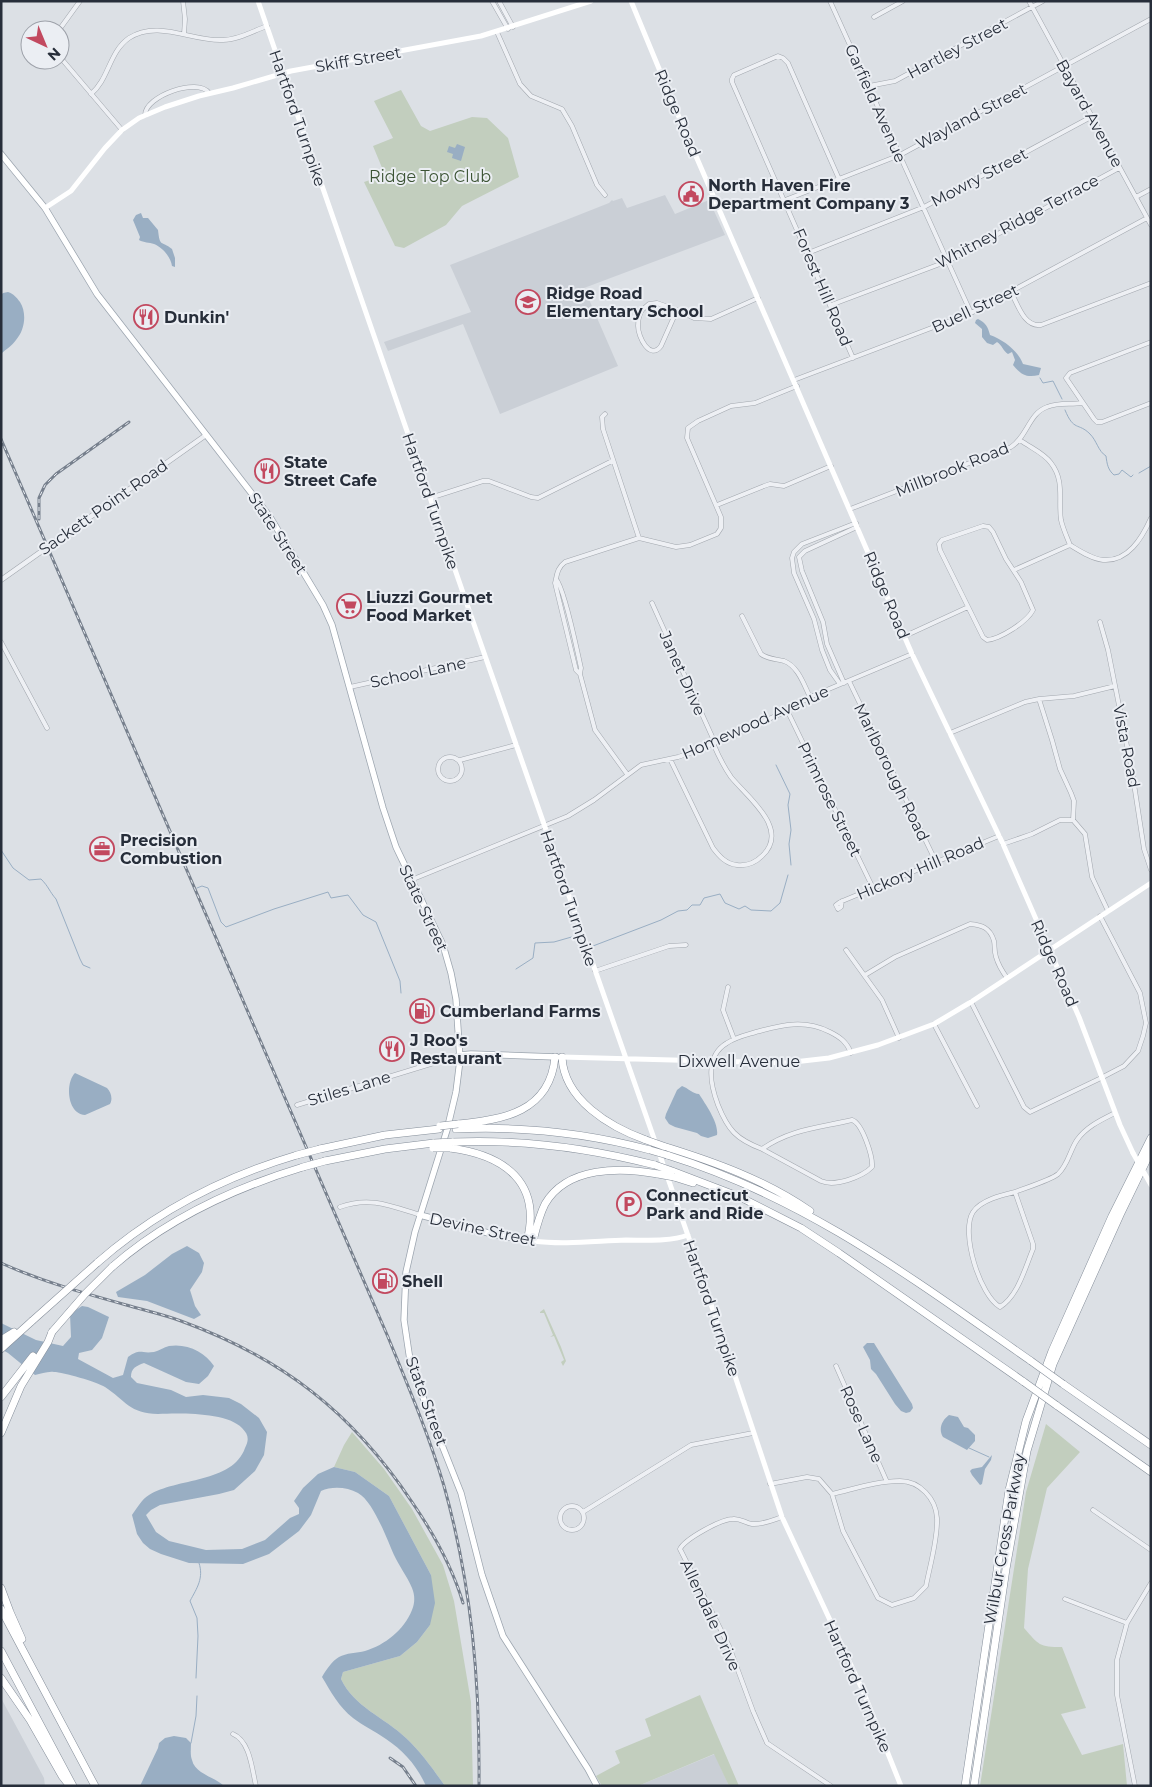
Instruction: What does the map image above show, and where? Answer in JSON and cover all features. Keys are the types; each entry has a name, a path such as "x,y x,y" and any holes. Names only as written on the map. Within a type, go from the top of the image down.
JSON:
{"highway":[{"path":"1,1348 97,1263 140,1228 186,1200 247,1172 297,1155 366,1139 457,1126 500,1118 515,1113 536,1098 547,1085 559,1057"},
{"path":"559,1057 569,1083 587,1106 616,1126 646,1140 714,1162 755,1179 800,1204 821,1221"},
{"path":"457,1126 552,1132 595,1138 667,1155 740,1181 821,1221 888,1262 1151,1445"},
{"name":"Wilbur Cross Parkway","path":"965,1786 1009,1490 1026,1420 1052,1351 1112,1216 1151,1138"},
{"path":"1,1397 52,1332 85,1294 112,1267 155,1234 195,1210 250,1185 325,1161 409,1146 418,1148 433,1145 498,1141 551,1145 598,1152 655,1165 673,1174 726,1190 772,1212 816,1238 1151,1472"},
{"path":"451,1145 492,1160 510,1171 520,1182 527,1192 531,1207 530,1241"},
{"name":"Wilbur Cross Parkway","path":"974,1786 1016,1505 1032,1434 1053,1364 1151,1151"},
{"path":"530,1241 545,1204 555,1192 567,1183 589,1174 611,1170 673,1174"},
{"path":"1,1340 32,1321"},
{"path":"1,1433 21,1386 48,1342 52,1332"},
{"path":"1,1588 26,1645 29,1661"},
{"path":"1,1609 95,1786"},
{"path":"1,1651 72,1786"},
{"path":"1,1678 38,1734 62,1776 72,1786"}],"main road":[{"name":"Hartford Turnpike","path":"258,1 594,971 688,1235 770,1484 782,1517 863,1690 901,1786"},
{"name":"Skiff Street","path":"45,208 71,191 122,130 145,115 209,94 282,74 497,32 590,1"},
{"name":"Ridge Road","path":"631,1 904,636 1003,844 1079,1017 1115,1113 1133,1153 1151,1185"},
{"name":"State Street","path":"1,154 45,208 96,293 270,517 323,605 332,625 383,808 396,847 433,923 447,957 456,999 460,1055 458,1079 452,1112 420,1215 408,1262 404,1292 405,1330 411,1367 461,1492 482,1574 503,1636 597,1786"},
{"name":"Dixwell Avenue","path":"460,1055 785,1063 808,1061 850,1053 899,1038 934,1024 971,1002 1151,883"},
{"name":"Devine Street","path":"420,1215 496,1235 530,1241 571,1242 660,1239 688,1235"}],"street":[{"path":"66,20 80,1"},
{"path":"183,1 184,34"},
{"path":"492,1 510,28"},
{"path":"499,1 510,28"},
{"name":"Garfield Avenue","path":"830,1 924,206 971,314"},
{"path":"874,17 903,1"},
{"name":"Bayard Avenue","path":"1029,1 1151,225"},
{"name":"Hartley Street","path":"869,86 895,81 1043,1"},
{"name":"Wayland Street","path":"785,200 900,155 1151,19"},
{"path":"91,94 100,83 116,51 131,36 156,31 224,40 236,38 267,26"},
{"path":"497,32 520,84 531,96 562,109 572,126 597,185 605,195"},
{"name":"Forest Hill Road","path":"839,179 788,63 783,58 778,56 734,75 732,79 853,358"},
{"path":"70,69 122,130"},
{"path":"145,115 146,108 151,103 159,97 176,90 194,86 205,89 209,94"},
{"name":"Mowry Street","path":"808,252 924,206 1091,117"},
{"name":"Whitney Ridge Terrace","path":"831,305 948,261 1119,168"},
{"path":"1136,197 1151,189"},
{"name":"Buell Street","path":"717,505 687,438 688,428 698,421 730,406 755,404 795,383 853,358 971,314 1147,218"},
{"path":"1011,292 1028,322 1035,326 1151,283"},
{"path":"677,310 661,347 656,351 649,349 644,344 638,328 642,310 649,304 657,303 677,310 694,318 711,319 758,298"},
{"path":"1151,342 1070,373 1066,378 1097,422 1102,422 1151,403"},
{"path":"1067,403 1076,394"},
{"name":"Millbrook Road","path":"850,509 1011,446 1020,440 1040,410 1067,403 1082,403"},
{"path":"605,414 602,417 603,430 639,538"},
{"name":"Sackett Point Road","path":"1,580 206,434"},
{"path":"1020,440 1045,456 1058,476 1062,521 1070,546 1095,558 1103,560 1112,559 1134,548 1144,534 1151,518"},
{"path":"430,498 483,481 489,481 538,498 612,461"},
{"path":"627,774 595,730 580,674 581,668 560,583 556,579 558,570 565,562 639,538 676,547 715,536 722,522 717,505 770,484 784,486 831,466"},
{"path":"857,525 804,551 800,555 794,552 802,544 857,525"},
{"path":"983,526 989,527 1014,570 1022,582 1033,610 1030,616 994,640 987,640 983,637 940,550 940,544 942,540 983,526"},
{"path":"1014,570 1070,546"},
{"name":"Marlborough Road","path":"794,552 792,563 794,573 814,619 819,642 828,665 844,683"},
{"name":"Marlborough Road","path":"800,555 802,571 822,617 827,644 844,683 936,862"},
{"name":"Janet Drive","path":"652,602 714,743 731,777 762,811 768,822 771,835 768,847 760,858 745,865 732,864 725,861 713,848 670,759"},
{"path":"904,636 968,607"},
{"path":"742,616 761,654 788,663 799,675 810,697"},
{"name":"Vista Road","path":"1100,622 1106,641 1115,686 1139,812 1144,849 1151,870"},
{"path":"1,642 47,728"},
{"name":"Homewood Avenue","path":"411,880 544,826 582,808 627,774 648,762 687,755 787,710 810,697 912,654"},
{"name":"School Lane","path":"350,687 485,657"},
{"path":"950,733 1025,702 1074,696 1115,686"},
{"path":"1038,699 1060,769 1074,801 1073,820 1084,834 1092,877 1108,911"},
{"name":"Primrose Street","path":"787,710 873,888"},
{"path":"460,760 463,768 460,776 454,781 442,778 438,771 439,763 445,757 453,756 460,760 516,745"},
{"path":"1003,844 1032,834 1060,820 1073,820"},
{"name":"Hickory Hill Road","path":"842,901 999,836"},
{"path":"971,1002 1024,1107 1030,1112 1103,1078 1124,1066 1138,1051 1146,1023 1140,993 1100,916"},
{"path":"865,975 895,957 970,924 982,925 989,932 994,940 997,960 1007,978"},
{"path":"594,971 669,946 686,945"},
{"path":"846,950 882,1000 899,1038"},
{"path":"728,988 723,1010 734,1039"},
{"path":"762,1149 799,1130 854,1121 862,1131 872,1159 872,1167 838,1184 827,1184 735,1135 727,1124 711,1080 712,1062 719,1049 734,1039 780,1025 800,1023 815,1026 839,1037 847,1044 850,1053"},
{"path":"934,1024 977,1106"},
{"name":"Stiles Lane","path":"297,1105 460,1055"},
{"path":"1015,1192 1033,1244 1033,1249 1015,1291 1008,1302 1000,1307 994,1304 984,1290 979,1276 970,1242 971,1216 978,1207 1003,1194 1015,1192 1057,1175 1064,1167 1077,1140 1084,1132 1100,1120 1115,1113"},
{"name":"Devine Street","path":"340,1208 356,1202 370,1201 420,1215"},
{"name":"Rose Lane","path":"836,1366 887,1482"},
{"path":"583,1512 692,1445 754,1433"},
{"path":"770,1484 807,1477 819,1478 832,1494 843,1531 878,1598 892,1605 914,1598 926,1586 937,1517 928,1493 914,1484 902,1481 887,1482 832,1494"},
{"path":"572,1506 583,1512 584,1523 578,1529 571,1531 561,1525 560,1516 564,1509 572,1506"},
{"path":"1093,1510 1151,1550"},
{"name":"Allendale Drive","path":"782,1517 752,1524 739,1519 730,1519 712,1526 683,1543 680,1549 729,1646 767,1743 831,1786"},
{"path":"1135,1786 1117,1696 1117,1660 1127,1623 1151,1583"},
{"path":"1065,1599 1127,1623"},
{"path":"233,1734 240,1738 245,1746 256,1786"}],"shaded area":[{"name":"Ridge Road Elementary School","path":"665,195 675,214 709,200 725,235 584,288 618,366 500,414 463,324 388,351 384,342 471,312 450,265 609,203 612,200 622,198 627,208"},
{"path":"1,1698 44,1778 45,1786 1,1786"},
{"path":"715,1754 729,1786 638,1786"}],"green space":[{"name":"Ridge Top Club","path":"401,90 421,126 430,131 472,117 487,118 508,138 519,177 462,206 446,225 404,248 395,246 364,182 385,175 373,146 393,138 374,101"},
{"path":"544,1309 566,1361 563,1366 561,1362 564,1360 554,1336 550,1337 553,1335 544,1313 540,1313"},
{"path":"1046,1424 1080,1452 1047,1488 1028,1569 1024,1628 1040,1644 1062,1647 1086,1708 1061,1714 1082,1755 1123,1744 1127,1786 980,1786 1026,1492"},
{"path":"352,1432 384,1469 412,1509 443,1565 454,1601 471,1702 473,1786 445,1786 411,1743 361,1704 347,1689 341,1679 343,1672 400,1656 417,1642 430,1625 431,1575 389,1496 355,1472 334,1467"},
{"path":"700,1695 739,1786 729,1786 714,1754 638,1786 602,1786 596,1776 620,1763 615,1751 651,1736 645,1719"}],"water":[{"path":"457,144 465,147 461,161 452,158 453,154 447,152 449,146 455,148"},
{"path":"141,213 143,218 148,218 158,230 160,242 172,249 175,267 172,266 168,256 160,247 139,240 140,237 133,220 136,215"},
{"path":"8,292 20,302 24,311 24,321 19,336 1,354 1,295"},
{"path":"978,319 986,326 990,335 1014,350 1023,364 1041,368 1039,375 1028,376 1022,373 1013,365 1015,360 1012,352 1008,354 997,342 993,345 987,343 982,337 982,329 975,323"},
{"path":"75,1073 107,1088 111,1096 110,1104 85,1115 74,1109 71,1104 69,1090"},
{"path":"682,1086 699,1094 714,1120 717,1135 708,1138 669,1124 665,1118 666,1114 677,1090"},
{"path":"187,1246 199,1253 204,1263 202,1272 190,1290 195,1306 201,1315 194,1319 147,1301 118,1297 116,1292 145,1275 172,1254"},
{"path":"82,1306 109,1317 102,1338 92,1350 79,1353 78,1359 113,1378 123,1375 128,1357 136,1353 154,1352 176,1345 189,1347 201,1353 214,1366 208,1376 199,1384 186,1382 144,1363 134,1368 131,1377 137,1383 171,1390 186,1397 203,1395 229,1398 241,1404 259,1418 267,1432 264,1455 255,1471 234,1490 160,1505 146,1515 156,1532 169,1541 206,1550 242,1549 265,1540 290,1518 299,1514 299,1508 294,1501 303,1488 318,1474 334,1467 355,1472 389,1496 431,1575 435,1603 430,1625 417,1642 400,1656 343,1672 341,1679 347,1689 361,1704 411,1743 445,1786 426,1786 414,1766 399,1749 348,1714 322,1677 339,1657 365,1651 387,1641 404,1624 413,1607 414,1596 408,1579 396,1559 379,1521 364,1497 349,1489 335,1488 321,1491 311,1515 299,1531 269,1554 243,1564 189,1563 150,1549 137,1534 132,1515 142,1501 160,1490 216,1474 229,1468 239,1459 245,1448 248,1440 247,1435 235,1423 214,1416 141,1412 128,1405 105,1387 72,1375 49,1372 35,1375 1,1349 1,1323 36,1340 63,1346 71,1337 70,1314"},
{"path":"867,1343 874,1343 912,1404 913,1408 910,1412 901,1411 871,1369 870,1360 863,1347"},
{"path":"949,1415 958,1417 964,1427 968,1428 975,1435 975,1441 967,1450 943,1437 941,1425"},
{"path":"992,1455 980,1485 970,1471 982,1467"},
{"path":"174,1736 186,1738 191,1743 191,1756 197,1769 224,1786 140,1786 159,1743 165,1738"}],"waterway":[{"path":"1040,378 1043,383 1053,381 1062,399"},
{"path":"1065,410 1071,421 1086,430 1092,437 1106,456 1108,467 1114,475 1119,474 1122,470 1131,477 1133,475"},
{"path":"1139,473 1151,466"},
{"path":"776,765 790,794 788,805 791,830 789,844 791,865"},
{"path":"1,850 13,868 29,880 41,879 46,884 56,899 83,965 90,968"},
{"path":"593,946 661,920 678,911 687,910 692,905 700,905 704,898 720,894 725,903 739,909 745,906 751,910 771,911 780,903 788,875"},
{"path":"197,888 202,886 208,888 221,922 226,927 328,892 331,898 348,895 363,915 376,922 400,981 401,993"},
{"path":"516,969 533,958 535,943 554,942 575,936"},
{"path":"969,1448 989,1457"},
{"path":"196,1678 197,1618 190,1601 200,1578 199,1563"},
{"path":"191,1743 196,1716 197,1696"}],"railway":[{"path":"39,519 39,498 45,485 56,474 129,422"},
{"path":"1,439 388,1337 432,1448 454,1523 468,1597 476,1672 479,1786"},
{"path":"1,1263 49,1282 181,1321 251,1352 283,1371 312,1392 365,1441 412,1502 442,1551 463,1603"},
{"path":"390,1758 403,1767 416,1786"}],"place":[{"name":"North Haven Fire Department Company 3","path":"691,194"},
{"name":"Ridge Road Elementary School","path":"528,302"},
{"name":"Dunkin'","path":"146,317"},
{"name":"State Street Cafe","path":"267,471"},
{"name":"Liuzzi Gourmet Food Market","path":"349,606"},
{"name":"Precision Combustion","path":"102,849"},
{"name":"Cumberland Farms","path":"422,1011"},
{"name":"J Roo's Restaurant","path":"392,1049"},
{"name":"Connecticut Park and Ride","path":"629,1204"},
{"name":"Shell","path":"385,1281"}]}
